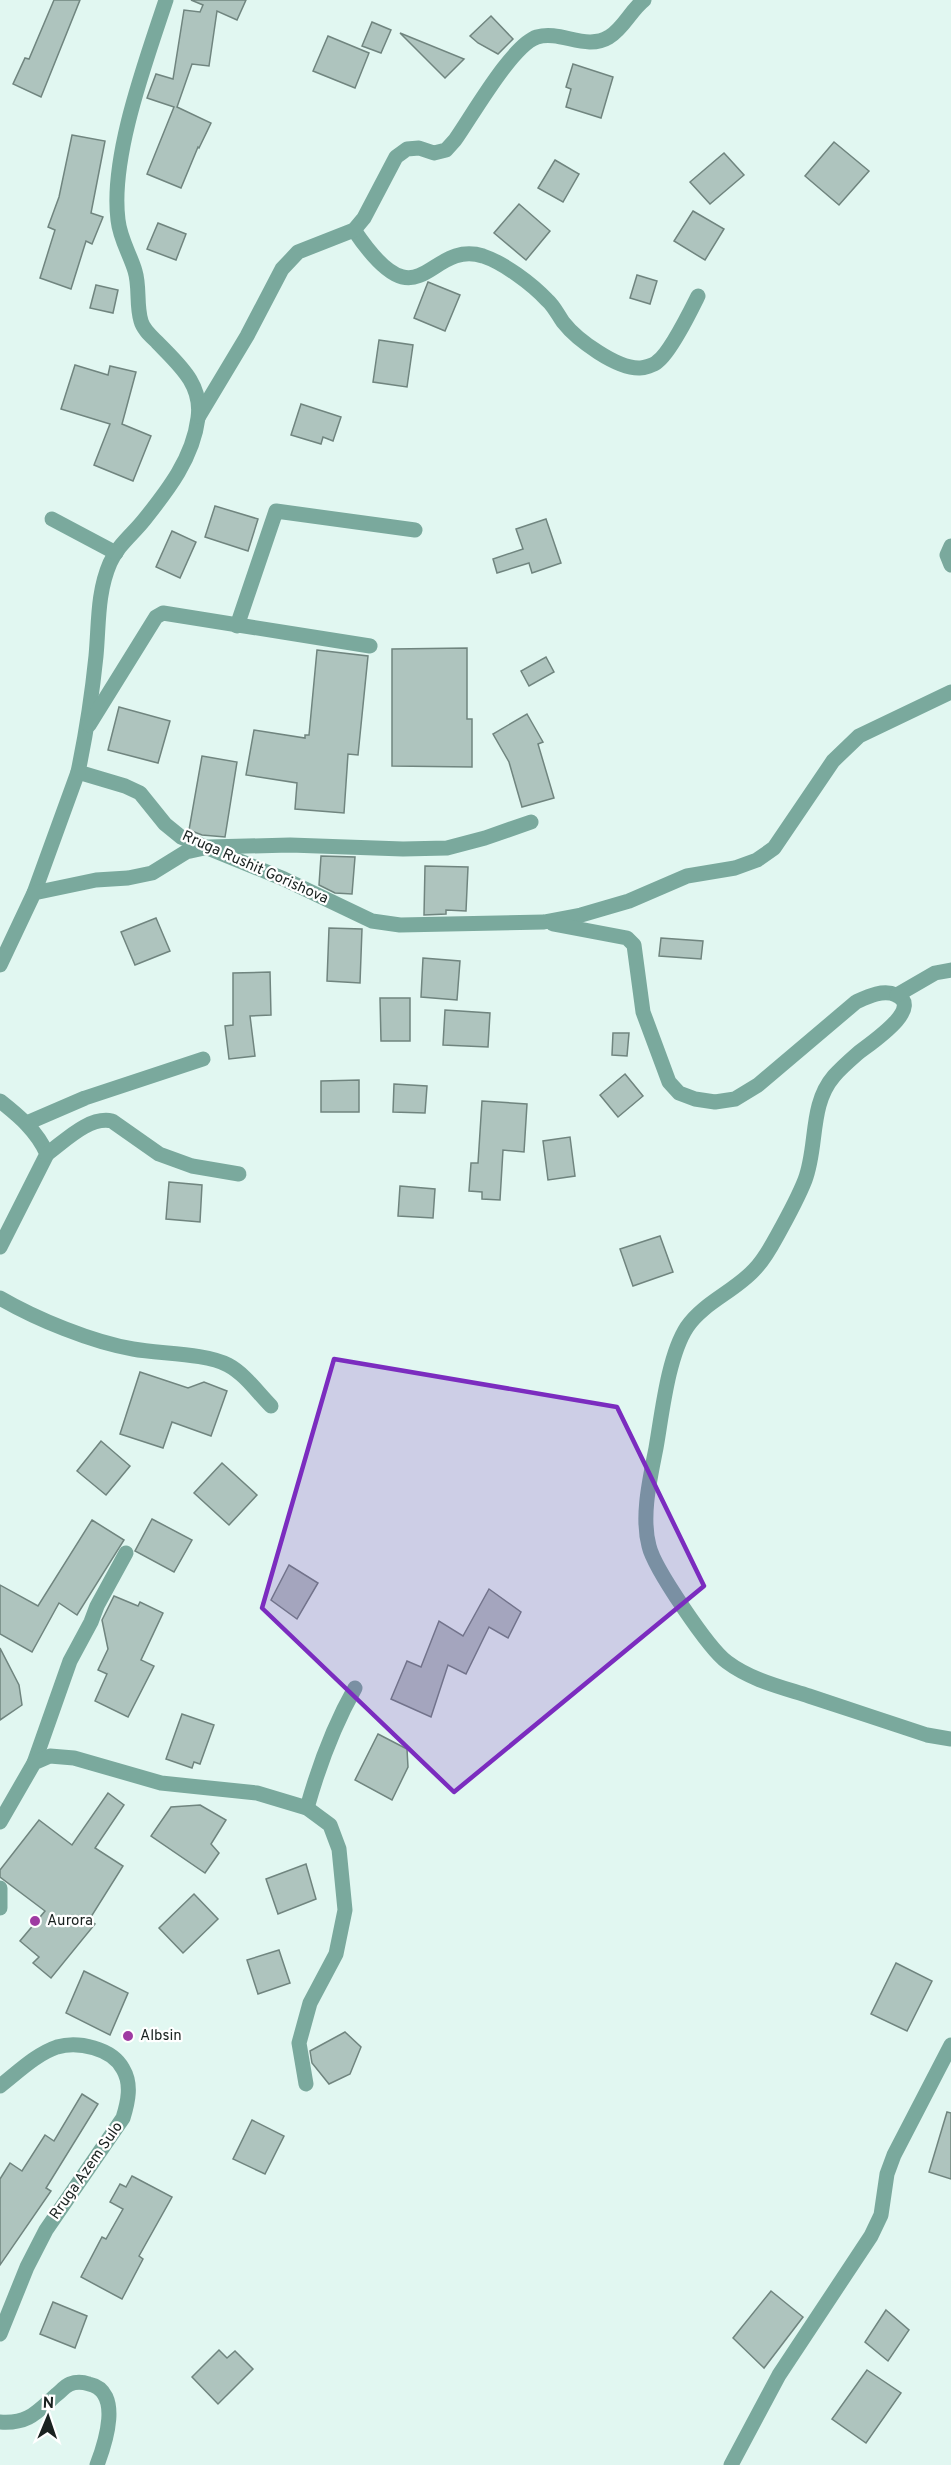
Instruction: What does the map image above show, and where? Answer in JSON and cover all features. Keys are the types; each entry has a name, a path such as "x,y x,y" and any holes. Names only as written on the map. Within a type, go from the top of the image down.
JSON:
{"street":[{"path":"166,0 135,99 123,151 116,190 118,221 125,249 135,271 140,320 147,332 187,373 197,392 199,416"},
{"path":"0,965 34,893 60,827 78,772 94,675 99,603 103,581 124,540 142,522 184,463 199,416 247,336 282,269 298,252 354,230 364,219 396,157 407,149 419,148 434,153 446,150 523,45 536,37 549,35 595,42 610,37 644,0"},
{"path":"354,230 381,265 394,274 408,278 420,277 452,258 468,255 483,256 526,281 549,302 579,339 604,355 641,369 657,362 698,296"},
{"path":"237,626 276,511 415,530"},
{"path":"52,519 116,553"},
{"path":"951,546 947,555 951,565"},
{"path":"86,730 156,617 163,613 370,646"},
{"name":"Rruga Rushit Gorishova","path":"78,772 125,786 140,793 165,824 181,837 209,847 372,921 400,925 544,922 581,915 629,901 687,876 735,868 757,860 774,848 833,761 859,736 951,692"},
{"path":"34,893 96,880 128,878 152,873 186,852 209,847 290,845 403,849 447,848 531,822"},
{"path":"544,922 627,938 634,945 643,1012 669,1082 679,1093 695,1100 715,1102 735,1099 758,1086 856,1002 887,993 897,995 903,1001 903,1010 899,1019 842,1066 831,1080 815,1117 812,1156 805,1180 777,1236 755,1270 708,1307 687,1327 668,1383 646,1519 649,1548 663,1573 704,1636 726,1661 757,1679 927,1735 951,1739"},
{"path":"897,995 935,973 951,970"},
{"path":"27,1123 85,1098 202,1059"},
{"path":"0,1101 27,1123 42,1141 47,1154"},
{"path":"0,1247 47,1154 92,1123 103,1119 112,1122 159,1154 192,1166 238,1174"},
{"path":"0,1298 91,1338 132,1349 206,1359 228,1365 243,1376 271,1406"},
{"path":"0,1822 34,1763 70,1661 126,1553"},
{"path":"307,1808 323,1754 337,1720 355,1688"},
{"path":"34,1763 50,1756 74,1758 161,1783 257,1793 307,1808 330,1825 339,1849 345,1910 336,1954 310,2003 299,2043 306,2084"},
{"path":"0,1888 0,1908"},
{"name":"Rruga Azem Sulo","path":"0,2086 30,2063 56,2048 74,2045 92,2047 109,2055 123,2067 128,2082 128,2101 123,2118 46,2230 27,2267 0,2334"},
{"path":"730,2465 779,2375 871,2236 881,2216 887,2174 894,2155 951,2045"},
{"path":"0,2422 18,2423 37,2412 69,2384 95,2385 103,2392 108,2405 109,2423 105,2444 97,2465"}],"highlighted area":[{"path":"334,1359 617,1407 704,1586 454,1792 262,1608"}],"building":[{"path":"54,0 80,0 41,97 13,84 25,58 29,59"},
{"path":"191,0 246,0 237,20 217,11 209,66 192,64 177,107 211,123 181,188 147,174 174,107 147,98 156,74 173,79 184,10 200,12 203,5"},
{"path":"491,16 513,39 498,54 470,36"},
{"path":"372,22 391,30 381,53 362,46"},
{"path":"400,33 464,59 445,78"},
{"path":"328,36 369,53 355,88 313,71"},
{"path":"573,64 613,77 601,118 566,107 571,89 566,87"},
{"path":"72,135 105,141 91,213 103,217 92,244 86,241 71,289 40,278 55,230 48,227 59,197"},
{"path":"834,142 869,171 839,205 805,176"},
{"path":"724,153 744,175 710,204 690,182"},
{"path":"555,160 579,174 563,202 538,188"},
{"path":"519,204 550,231 526,260 494,233"},
{"path":"693,211 724,229 705,260 674,241"},
{"path":"158,223 186,234 176,260 147,249"},
{"path":"637,275 657,281 650,304 630,298"},
{"path":"428,282 460,295 445,331 414,318"},
{"path":"96,285 118,290 113,313 90,308"},
{"path":"379,340 413,345 407,387 373,382"},
{"path":"75,365 108,375 110,366 136,372 122,424 151,436 133,481 94,465 110,424 61,409"},
{"path":"301,404 341,417 333,441 323,437 321,444 291,435"},
{"path":"215,506 258,519 248,551 205,537"},
{"path":"546,519 561,563 532,573 529,563 497,573 493,559 523,549 516,529"},
{"path":"172,531 196,542 180,578 156,567"},
{"path":"467,648 467,719 472,719 472,767 392,766 392,649"},
{"path":"317,650 368,656 358,755 348,754 344,813 295,809 297,783 246,775 254,730 305,738 305,735 309,735"},
{"path":"546,657 554,672 529,686 521,671"},
{"path":"119,707 170,721 158,763 108,750"},
{"path":"527,714 543,742 538,744 554,798 522,807 509,762 493,734"},
{"path":"202,756 237,762 225,837 202,835 189,830"},
{"path":"321,856 355,857 352,894 335,893 319,885"},
{"path":"425,866 468,867 466,911 446,910 446,914 424,915"},
{"path":"156,918 170,951 135,965 121,932"},
{"path":"329,928 362,929 360,983 327,981"},
{"path":"661,938 703,941 701,959 659,956"},
{"path":"423,958 460,961 457,1000 421,997"},
{"path":"270,972 271,1015 250,1016 255,1056 229,1059 225,1026 233,1025 233,973"},
{"path":"380,998 410,998 410,1041 381,1041"},
{"path":"445,1010 490,1013 488,1047 443,1045"},
{"path":"613,1033 629,1033 627,1056 612,1055"},
{"path":"625,1074 643,1096 618,1117 600,1095"},
{"path":"359,1080 359,1112 321,1112 321,1081"},
{"path":"394,1084 427,1086 425,1113 393,1112"},
{"path":"482,1101 527,1104 524,1152 503,1150 500,1200 482,1199 482,1192 469,1191 471,1163 478,1163"},
{"path":"570,1137 575,1176 548,1180 543,1141"},
{"path":"169,1182 202,1185 200,1222 166,1219"},
{"path":"400,1186 435,1189 433,1218 398,1216"},
{"path":"660,1236 673,1272 633,1286 620,1249"},
{"path":"140,1372 188,1388 204,1382 227,1391 211,1436 172,1422 163,1448 120,1434"},
{"path":"101,1441 130,1466 106,1495 77,1471"},
{"path":"222,1463 257,1495 229,1525 194,1493"},
{"path":"152,1519 192,1540 174,1572 135,1551"},
{"path":"92,1520 124,1540 77,1615 59,1603 32,1652 0,1634 0,1585 38,1606"},
{"path":"289,1565 318,1583 297,1619 271,1600"},
{"path":"489,1589 521,1612 508,1638 489,1627 466,1674 448,1665 431,1717 391,1699 407,1661 421,1667 439,1621 463,1636"},
{"path":"114,1596 138,1606 140,1602 163,1613 141,1660 154,1666 128,1717 95,1701 107,1674 98,1670 108,1649 102,1620"},
{"path":"0,1648 19,1685 22,1705 0,1720"},
{"path":"182,1714 214,1725 200,1764 194,1762 192,1768 166,1759"},
{"path":"378,1734 407,1749 408,1767 392,1800 355,1780"},
{"path":"108,1793 124,1805 95,1848 123,1866 89,1920 95,1924 51,1978 33,1963 39,1957 20,1941 45,1911 0,1877 0,1870 39,1820 72,1845"},
{"path":"200,1805 226,1820 211,1844 219,1853 205,1873 151,1836 171,1807"},
{"path":"306,1864 316,1899 278,1914 266,1879"},
{"path":"194,1894 218,1919 183,1953 159,1928"},
{"path":"279,1950 290,1983 258,1994 247,1960"},
{"path":"896,1963 932,1981 907,2031 871,2014"},
{"path":"84,1971 128,1993 110,2035 66,2013"},
{"path":"345,2032 361,2047 350,2074 329,2084 312,2063 310,2051"},
{"path":"82,2094 98,2104 46,2188 51,2191 0,2265 0,2179 10,2163 22,2171 45,2135 54,2141"},
{"path":"947,2112 951,2113 951,2179 929,2172"},
{"path":"252,2120 284,2136 265,2174 233,2159"},
{"path":"132,2176 172,2197 139,2256 143,2259 122,2299 81,2277 102,2237 106,2239 123,2209 110,2202 120,2184 126,2187"},
{"path":"771,2291 803,2317 764,2368 733,2338"},
{"path":"53,2302 87,2316 75,2348 40,2334"},
{"path":"886,2310 909,2330 888,2361 865,2342"},
{"path":"219,2350 227,2358 235,2351 253,2369 218,2404 192,2377"},
{"path":"867,2370 901,2393 866,2443 832,2419"}],"place":[{"name":"Aurora","path":"35,1921"},
{"name":"Albsin","path":"128,2036"}]}
